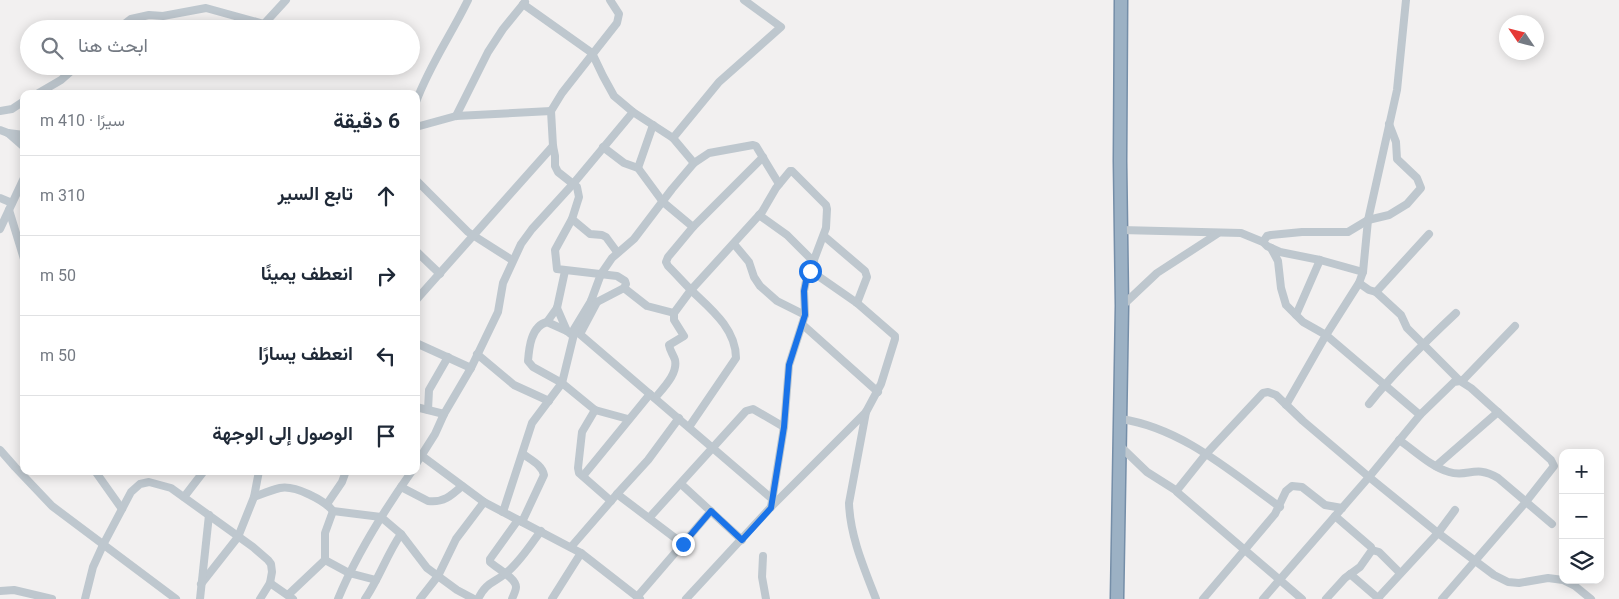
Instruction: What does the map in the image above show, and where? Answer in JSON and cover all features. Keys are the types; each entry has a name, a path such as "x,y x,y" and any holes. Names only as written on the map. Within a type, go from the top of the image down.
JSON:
{"highway":[{"path":"1117,599 1122,306 1121,0"}],"street":[{"path":"268,20 286,0"},
{"path":"420,91 435,59 468,0"},
{"path":"610,0 619,14 618,20 562,93 551,111 556,170 578,188 579,197 572,219 555,250 557,270 617,276 625,281 624,288"},
{"path":"674,138 719,82 781,27 744,0"},
{"path":"1286,405 1326,335 1359,283 1363,272 1368,220 1397,90 1406,0"},
{"path":"456,116 488,52 502,29 525,2 592,53 610,91 633,112 674,138 694,163"},
{"path":"130,20 149,15 162,16 206,8 250,20"},
{"path":"44,90 66,75"},
{"path":"0,111 12,109 20,104"},
{"path":"420,126 456,116 551,111"},
{"path":"420,459 472,368 498,312 503,283 521,244 633,112"},
{"path":"1263,242 1267,236 1271,235 1302,232 1348,232 1368,220 1389,215 1407,204 1421,188 1416,178 1397,159 1396,142 1389,124"},
{"path":"638,168 653,125"},
{"path":"0,130 20,134"},
{"path":"8,133 20,144"},
{"path":"504,512 532,423 562,383 573,332 594,301 601,274 618,252 634,239 694,163 709,153 750,145 756,146 779,184"},
{"path":"420,296 553,146"},
{"path":"603,147 624,163 638,168 663,202 693,227"},
{"path":"689,427 736,358 734,341 713,310 691,290 666,262 693,227 762,157"},
{"path":"583,476 628,419 672,375 674,360 669,345 684,336 674,320 674,313 691,290 759,215 779,184 792,171 823,202 827,209 826,228 806,281 803,325 789,365 784,427 771,508"},
{"path":"420,184 473,236 512,260"},
{"path":"0,229 20,186"},
{"path":"0,198 10,207 20,244"},
{"path":"759,215 788,235 814,262"},
{"path":"572,219 590,234 606,237 618,252"},
{"path":"1121,230 1241,234 1263,242 1280,252 1320,260 1363,272"},
{"path":"1122,306 1156,273 1217,234"},
{"path":"1376,292 1429,234"},
{"path":"824,236 865,271 866,277 857,302"},
{"path":"734,244 749,262 754,277 760,286 777,301 805,315"},
{"path":"1271,248 1278,261 1281,288 1286,304 1303,322 1326,335 1420,415"},
{"path":"420,255 440,274"},
{"path":"1296,315 1320,260"},
{"path":"565,271 557,308 546,322 538,326 531,340 528,361 533,367 562,383 595,410 628,419"},
{"path":"686,599 771,508 866,412 878,392 884,377 895,336 857,302 810,271"},
{"path":"1359,283 1372,292 1376,292 1401,315 1407,328 1460,381 1498,412 1554,463 1553,469 1442,599"},
{"path":"624,288 647,306 674,313"},
{"path":"594,301 624,288"},
{"path":"557,308 573,332 653,396 772,498"},
{"path":"1369,404 1423,344 1456,313"},
{"path":"546,322 573,332"},
{"path":"803,325 878,392"},
{"path":"1263,599 1420,415 1454,382 1464,379 1515,326"},
{"path":"420,345 472,368"},
{"path":"478,354 514,385 549,401"},
{"path":"428,410 429,390 448,357"},
{"path":"1177,491 1206,454 1263,393 1272,393 1369,477 1438,533 1503,580 1519,583 1548,578 1563,580 1576,586 1591,599"},
{"path":"420,408 444,414"},
{"path":"649,518 746,411 753,409 784,427"},
{"path":"595,410 582,432 578,468 579,473 611,501"},
{"path":"866,412 849,503 849,515 851,531 876,599"},
{"path":"1436,466 1498,412"},
{"path":"571,547 648,460 678,418"},
{"path":"1120,419 1143,423 1177,437 1206,454 1280,507"},
{"path":"1400,440 1436,466 1450,472 1474,471 1491,474 1552,524"},
{"path":"1120,446 1147,472 1177,491 1178,494 1302,599"},
{"path":"0,450 20,472"},
{"path":"512,599 516,587 514,583 506,574 490,562 490,559 520,521 544,475 543,470 539,466 523,454"},
{"path":"422,456 484,502 581,553 635,597 711,511"},
{"path":"23,475 52,506 172,598"},
{"path":"98,475 122,509"},
{"path":"184,497 201,475"},
{"path":"201,584 238,537 254,497 258,475"},
{"path":"327,504 345,475"},
{"path":"338,599 349,572 400,487 405,475"},
{"path":"85,599 93,567 102,545 131,492 140,484 149,482 171,488 268,560 272,572 270,583 260,599"},
{"path":"681,484 742,540"},
{"path":"400,487 433,502 446,500 462,486"},
{"path":"1203,599 1280,507 1286,491 1292,486 1307,490 1325,505 1342,508"},
{"path":"254,497 285,488 319,499 333,511 381,517 401,534 422,562 438,576 474,599"},
{"path":"617,494 683,544"},
{"path":"420,599 438,576 456,539 484,502"},
{"path":"1350,574 1378,599 1438,533 1455,510"},
{"path":"270,583 291,597 325,560 325,533 333,511"},
{"path":"200,599 208,515"},
{"path":"1335,516 1371,547 1372,550 1379,552 1400,574"},
{"path":"478,599 486,586 506,574 541,531"},
{"path":"365,599 401,534"},
{"path":"1326,599 1345,578 1360,567 1372,550"},
{"path":"552,599 581,553"},
{"path":"763,556 762,576 766,599"},
{"path":"325,560 349,572 376,580"},
{"path":"0,591 14,590 52,599"}],"route":[{"path":"683,544 711,511 742,540 771,508 784,427 789,365 803,325 805,315 804,291 810,271"}]}
